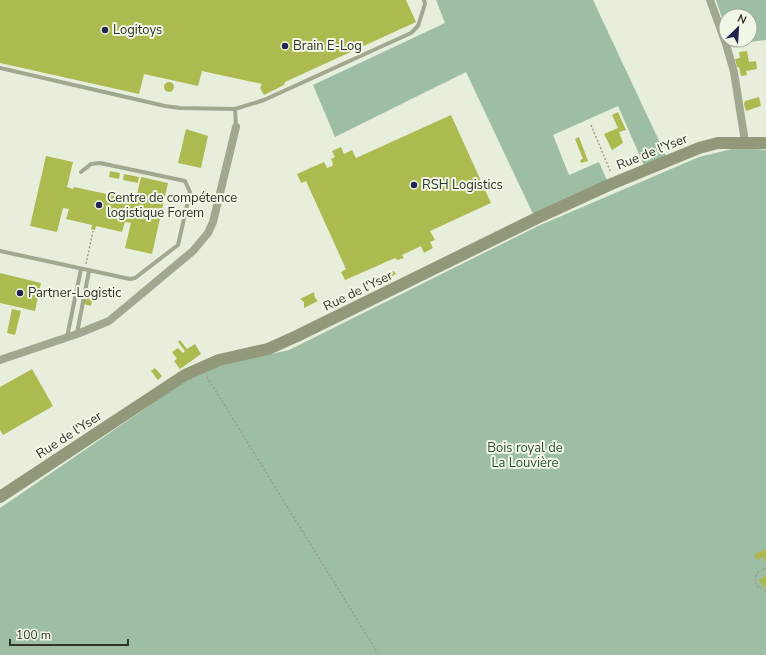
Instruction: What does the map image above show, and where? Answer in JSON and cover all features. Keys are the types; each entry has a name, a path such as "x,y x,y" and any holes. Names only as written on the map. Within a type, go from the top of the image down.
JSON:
{"street":[{"path":"710,0 726,44 734,72 745,142"},
{"path":"0,360 67,338 109,320 183,260 201,242 214,222 236,127"},
{"name":"Rue de l'Yser","path":"0,497 185,375 219,360 268,349 537,218 615,182 700,148 718,143 766,143"}],"lane":[{"path":"0,68 166,106 180,108 235,109 264,100 411,33 418,26 425,4 424,0"},
{"path":"235,109 236,127"},
{"path":"0,251 125,279 135,278 178,246 190,192 188,184 181,179 100,163 91,164 82,172"},
{"path":"77,334 85,270"},
{"path":"67,338 85,270"}],"path":[{"path":"591,125 615,182"},
{"path":"85,270 93,231"},
{"path":"204,372 379,655"},
{"path":"766,568 757,573 755,585 766,591"}],"green space":[{"path":"436,0 593,0 668,160 646,170 618,106 553,135 569,175 599,162 609,185 534,216 466,72 335,137 313,85 445,23"},
{"path":"716,0 766,0 766,40 758,41 758,8 719,8"},
{"name":"Bois royal de La Louvière","path":"748,148 766,150 766,655 0,655 0,508 187,380 221,365 289,350 538,226 699,157 732,149"}],"building":[{"path":"0,0 406,0 416,22 285,82 284,85 264,95 260,88 262,84 202,71 198,86 144,74 139,94 0,63"},
{"path":"747,51 749,62 756,61 757,69 746,71 747,75 741,76 735,59 740,58 739,52"},
{"path":"169,82 174,87 169,92 164,87"},
{"path":"759,97 761,106 746,111 744,104 745,101"},
{"path":"618,112 626,130 619,132 623,143 612,150 604,134 618,128 612,115"},
{"name":"RSH Logistics","path":"451,115 491,203 430,231 435,240 430,242 433,248 424,253 421,246 402,255 404,258 397,260 395,258 345,280 341,272 346,269 306,181 301,183 297,174 324,162 327,168 332,166 333,164 331,159 335,157 332,151 341,147 344,154 352,150 356,158"},
{"path":"186,129 208,136 201,168 178,163"},
{"path":"579,137 588,161 581,163 580,160 583,159 575,139"},
{"name":"Centre de compétence logistique Forem","path":"46,156 73,162 67,187 73,189 74,187 130,199 129,201 135,203 141,177 168,183 152,254 125,248 131,223 125,222 122,232 96,226 95,230 91,229 92,225 66,219 69,209 63,208 57,232 30,226"},
{"path":"110,171 120,173 119,179 109,177"},
{"path":"124,174 139,177 138,183 123,180"},
{"path":"394,271 396,274 387,279 385,275"},
{"name":"Partner-Logistic","path":"0,273 41,283 35,311 0,303"},
{"path":"314,292 315,298 318,301 304,308 304,302 300,299"},
{"path":"86,295 93,297 91,306 84,304"},
{"path":"12,309 21,311 15,335 7,333"},
{"path":"180,340 187,349 195,344 201,354 180,369 174,361 177,359 172,352 178,348 183,353 185,351 178,342"},
{"path":"155,368 162,376 158,380 151,371"},
{"path":"32,369 53,406 3,435 0,430 0,387"},
{"path":"765,549 766,563 763,557 757,560 754,555"},
{"path":"766,575 766,587 764,588 759,580"}],"place":[{"name":"Logitoys","path":"105,30"},
{"name":"Brain E-Log","path":"285,46"},
{"name":"RSH Logistics","path":"414,185"},
{"name":"Centre de compétence logistique Forem","path":"99,205"},
{"name":"Partner-Logistic","path":"20,293"}]}
